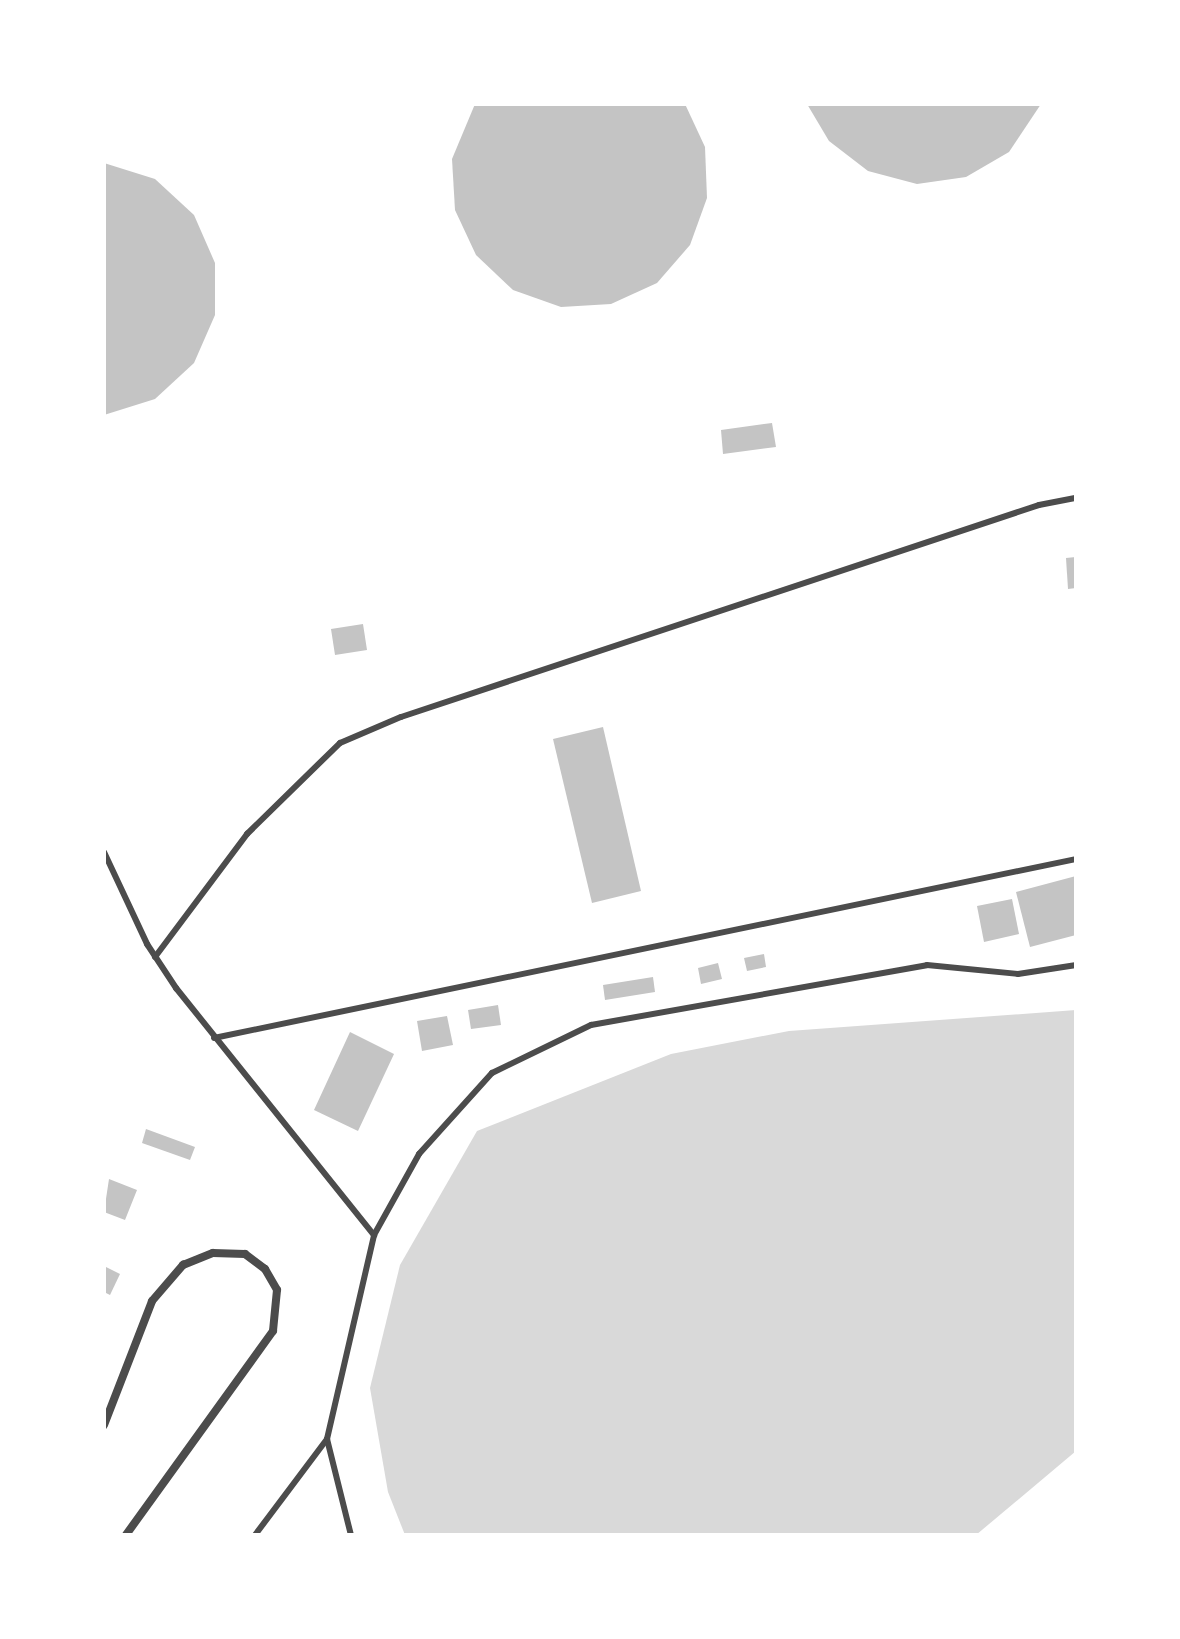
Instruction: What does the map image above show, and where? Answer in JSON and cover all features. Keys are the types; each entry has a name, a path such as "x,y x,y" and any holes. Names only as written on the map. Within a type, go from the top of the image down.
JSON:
{"street":[{"path":"104,1425 152,1301 183,1265 213,1253 245,1254 265,1269 277,1290 273,1331 126,1535"}],"lane":[{"path":"155,957 247,834 340,743 401,717 1039,505 1076,498"},
{"path":"104,852 155,957 214,1038 374,1235"},
{"path":"214,1038 1076,859"},
{"path":"255,1535 327,1439 374,1235 419,1154 492,1073 591,1025 927,965 1018,974 1076,965"},
{"path":"327,1439 351,1535"}],"shaded area":[{"path":"1076,1010 1076,1451 976,1535 405,1535 388,1492 370,1388 400,1265 477,1131 671,1054 789,1031"}],"building":[{"path":"475,104 685,104 705,147 707,198 690,245 657,283 611,304 561,307 513,290 476,255 455,210 452,159"},
{"path":"807,104 1041,104 1009,152 966,177 917,184 868,171 829,141"},
{"path":"104,163 155,179 194,215 215,263 215,315 194,363 155,399 104,415"},
{"path":"772,423 776,447 723,454 721,430"},
{"path":"1076,557 1076,588 1068,589 1066,558"},
{"path":"363,624 367,650 335,655 331,629"},
{"path":"603,727 641,891 592,903 553,739"},
{"path":"1076,876 1076,935 1030,947 1016,892"},
{"path":"1012,899 1019,934 984,942 977,906"},
{"path":"764,954 766,967 747,971 744,958"},
{"path":"718,963 722,979 701,984 698,968"},
{"path":"653,977 655,992 605,1000 603,985"},
{"path":"498,1005 501,1025 471,1029 468,1010"},
{"path":"447,1016 453,1045 422,1051 417,1021"},
{"path":"350,1032 394,1054 358,1131 314,1110"},
{"path":"146,1129 195,1147 190,1160 142,1143"},
{"path":"109,1179 137,1190 125,1220 104,1212"},
{"path":"104,1266 120,1274 110,1295 104,1292"}]}
